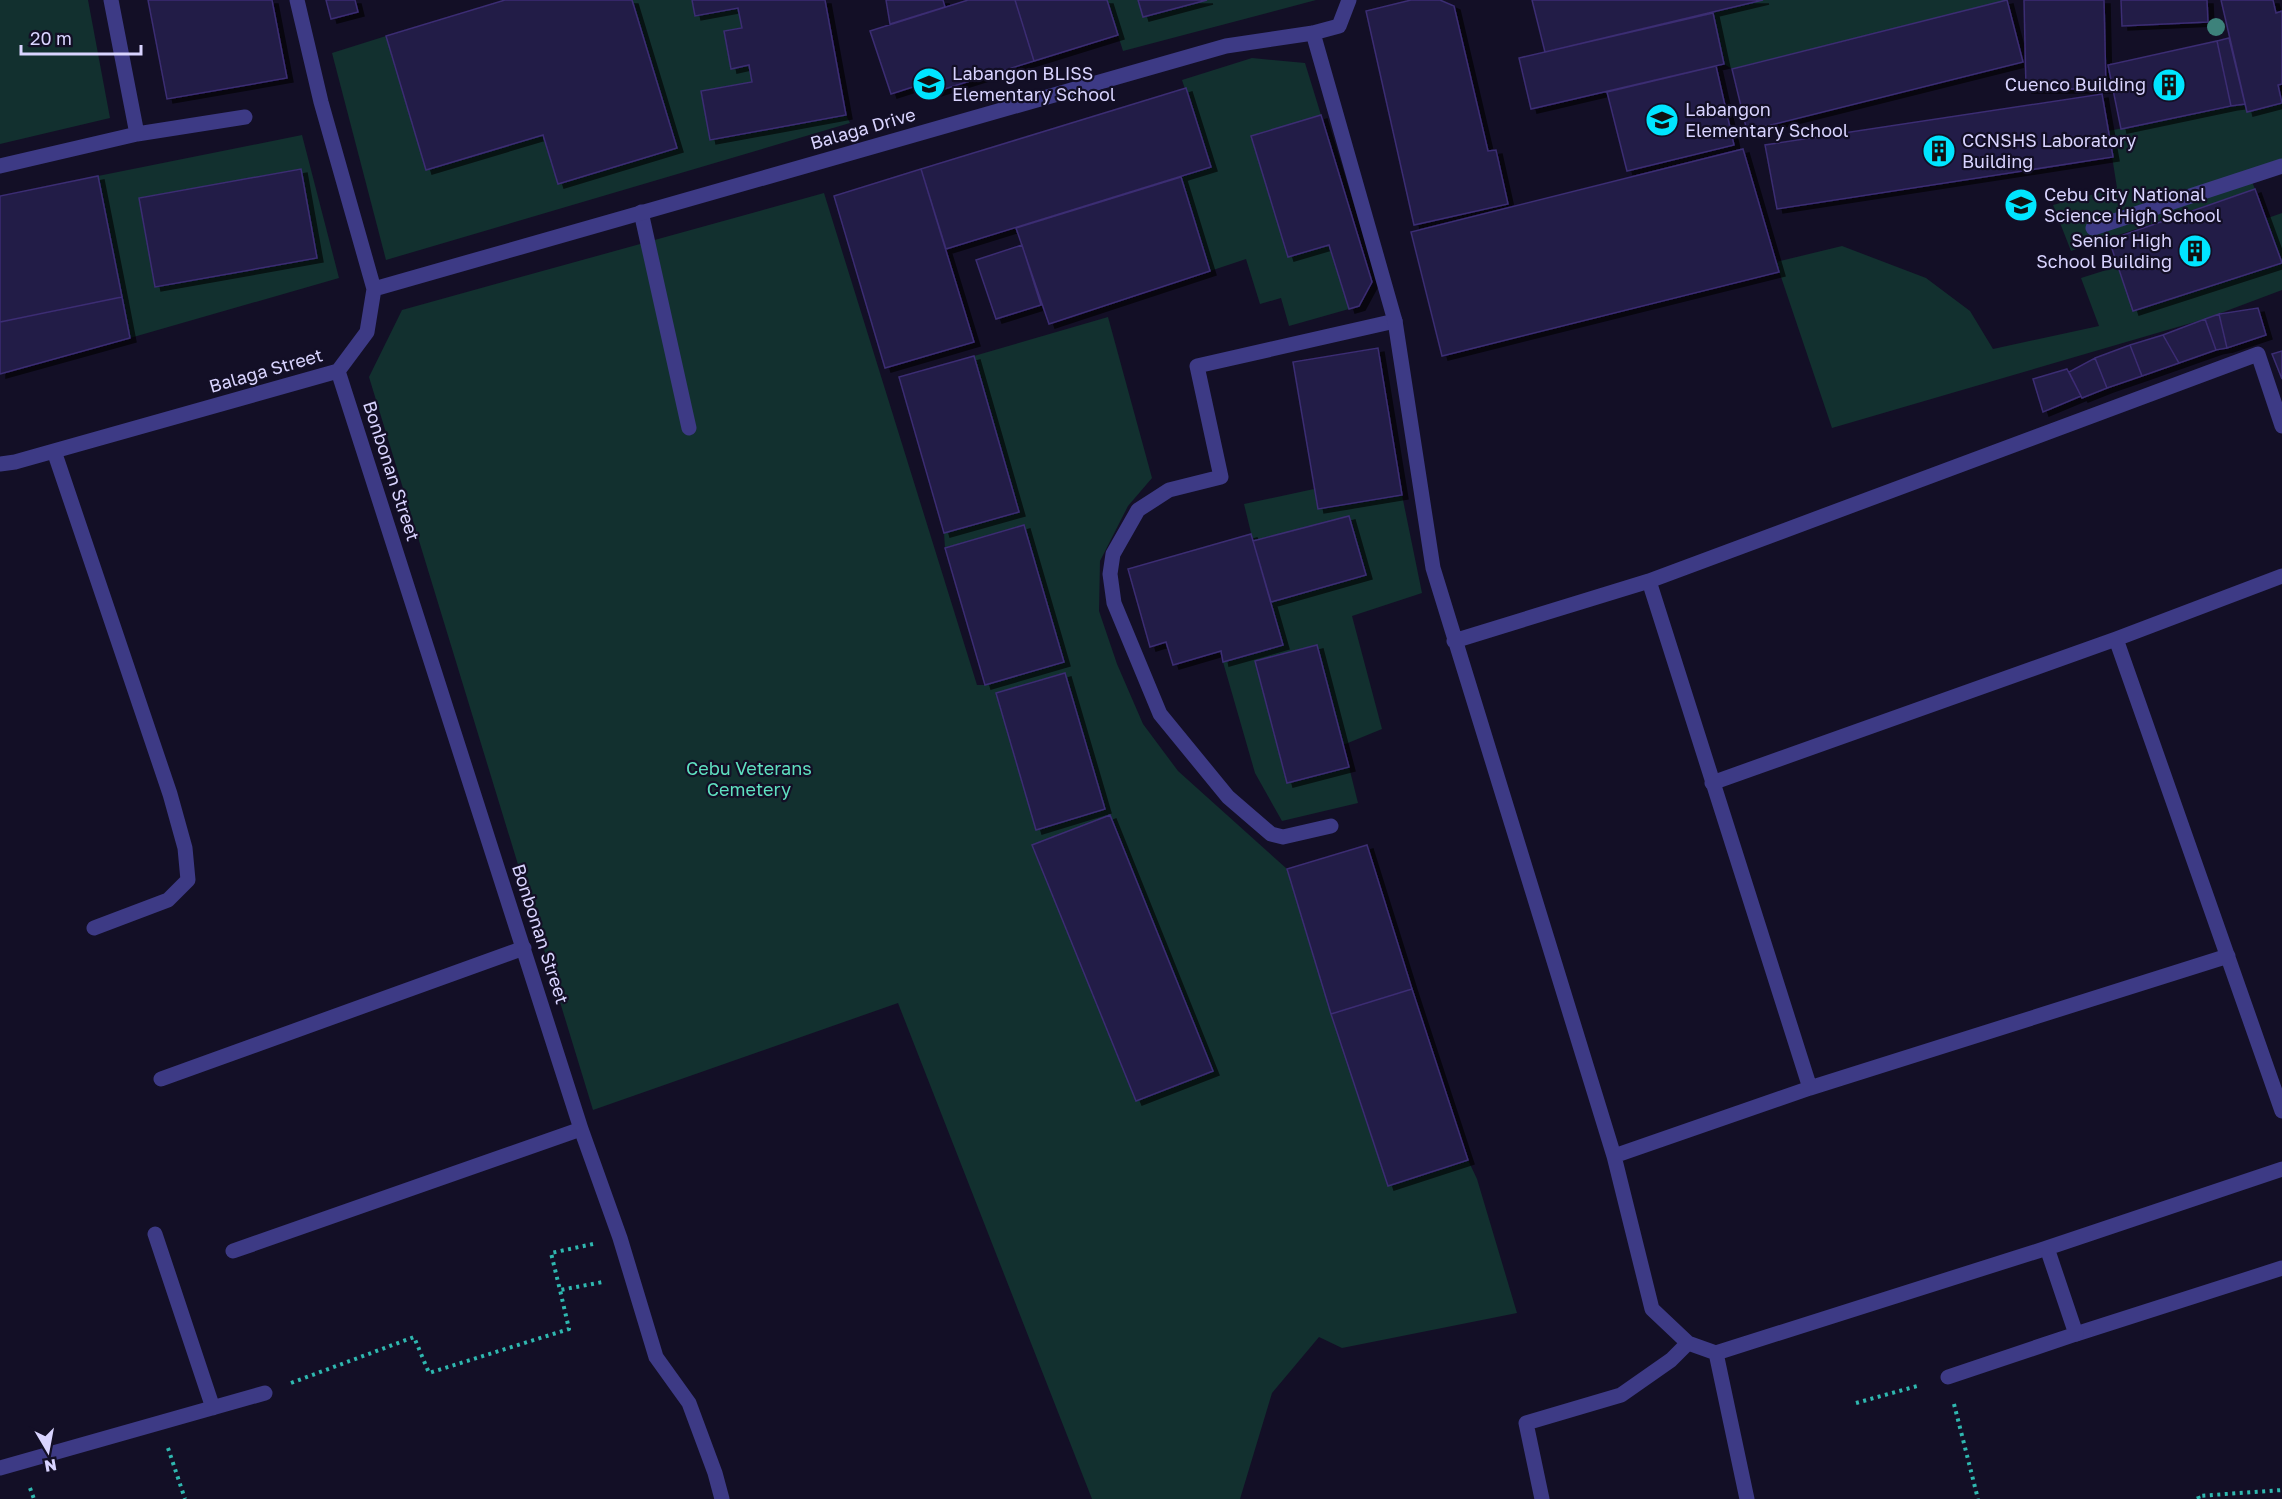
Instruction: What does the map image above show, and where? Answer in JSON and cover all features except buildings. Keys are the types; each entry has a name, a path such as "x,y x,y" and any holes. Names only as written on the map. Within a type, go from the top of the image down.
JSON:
{"street":[{"path":"111,0 137,134"},
{"name":"Balaga Street","path":"0,464 338,371 367,332 374,289 321,102 297,0"},
{"name":"Balaga Drive","path":"374,289 1226,46 1313,33 1339,26 1349,0"},
{"path":"1313,33 1395,321 1433,568 1614,1156 1652,1309 1688,1343 1716,1353 2047,1248 2282,1169"},
{"path":"0,166 137,134 245,117"},
{"path":"2093,228 2282,166"},
{"path":"641,212 689,428"},
{"path":"1331,826 1283,837 1271,834 1228,796 1160,714 1114,603 1110,574 1113,554 1138,510 1169,490 1221,477 1197,366 1395,321"},
{"path":"1454,641 1649,581 2258,354 2282,426"},
{"name":"Bonbonan Street","path":"338,371 581,1129 620,1238 656,1357 689,1403 715,1473 722,1499"},
{"path":"54,451 170,794 185,848 188,880 168,900 94,928"},
{"path":"1712,783 2116,639 2282,576"},
{"path":"1649,581 1810,1088"},
{"path":"2116,639 2282,1111"},
{"path":"160,1079 524,948"},
{"path":"1614,1156 1810,1088 2228,956"},
{"path":"233,1251 581,1129"},
{"path":"155,1234 213,1408"},
{"path":"2047,1248 2076,1334"},
{"path":"1948,1377 2282,1268"},
{"path":"1542,1499 1526,1423 1621,1395 1671,1360 1688,1343"},
{"path":"1716,1353 1747,1499"},
{"path":"0,1468 265,1393"}],"path":[{"path":"265,1393 414,1337 429,1372 569,1329 551,1253 620,1238"},
{"path":"560,1290 632,1276"},
{"path":"1856,1403 1948,1377 1978,1499"},
{"path":"160,1423 185,1499"},
{"path":"2199,1499 2199,1496 2282,1490"}],"green space":[{"path":"0,0 88,0 110,118 0,144"},
{"path":"632,0 692,0 695,16 738,8 742,28 724,31 731,68 749,65 752,82 701,92 711,140 846,115 850,123 386,260 332,53 386,36 427,170 543,135 558,184 677,148"},
{"path":"1107,0 1138,0 1143,17 1207,0 1316,0 1123,51"},
{"path":"1763,0 2008,0 1732,69 1724,64 1713,13"},
{"path":"1252,58 1305,63 1321,115 1252,136 1288,257 1329,245 1349,309 1289,326 1281,298 1260,304 1246,259 1210,271 1181,177 1211,167 1182,80"},
{"path":"2282,103 2282,166 2250,177 2255,189 2071,251 2053,205 2117,188 2108,131 2245,104 2247,111"},
{"path":"302,135 339,278 130,338 98,176"},
{"name":"Cebu Veterans Cemetery","path":"824,193 977,685 985,685 1064,662 1024,525 945,548 944,533 1019,511 974,356 1108,317 1152,478 1128,506 1100,561 1099,611 1117,664 1143,724 1178,771 1287,869 1331,1014 1388,1186 1468,1160 1477,1179 1517,1313 1342,1348 1319,1337 1272,1393 1240,1499 1092,1499 898,1003 593,1110 369,377 402,310","holes":["1064,673 1105,809 1037,829 996,693","1109,815 1212,1071 1136,1101 1033,845"]},
{"path":"2282,213 2282,290 2205,319 1832,428 1776,262 1842,246 1926,278 1970,311 1993,349 2099,326 2081,278 2119,266 2134,311 2281,263 2265,219"},
{"path":"1314,489 1318,509 1402,495 1422,593 1352,616 1382,729 1343,745 1317,645 1255,661 1287,783 1349,767 1358,803 1282,821 1255,773 1223,662 1283,645 1271,602 1366,574 1349,516 1253,541 1244,504"}],"place":[{"name":"Labangon BLISS Elementary School","path":"929,84"},
{"name":"Cuenco Building","path":"2169,85"},
{"name":"Labangon Elementary School","path":"1662,120"},
{"name":"CCNSHS Laboratory Building","path":"1939,151"},
{"name":"Cebu City National Science High School","path":"2021,205"},
{"name":"Senior High School Building","path":"2195,251"}]}
